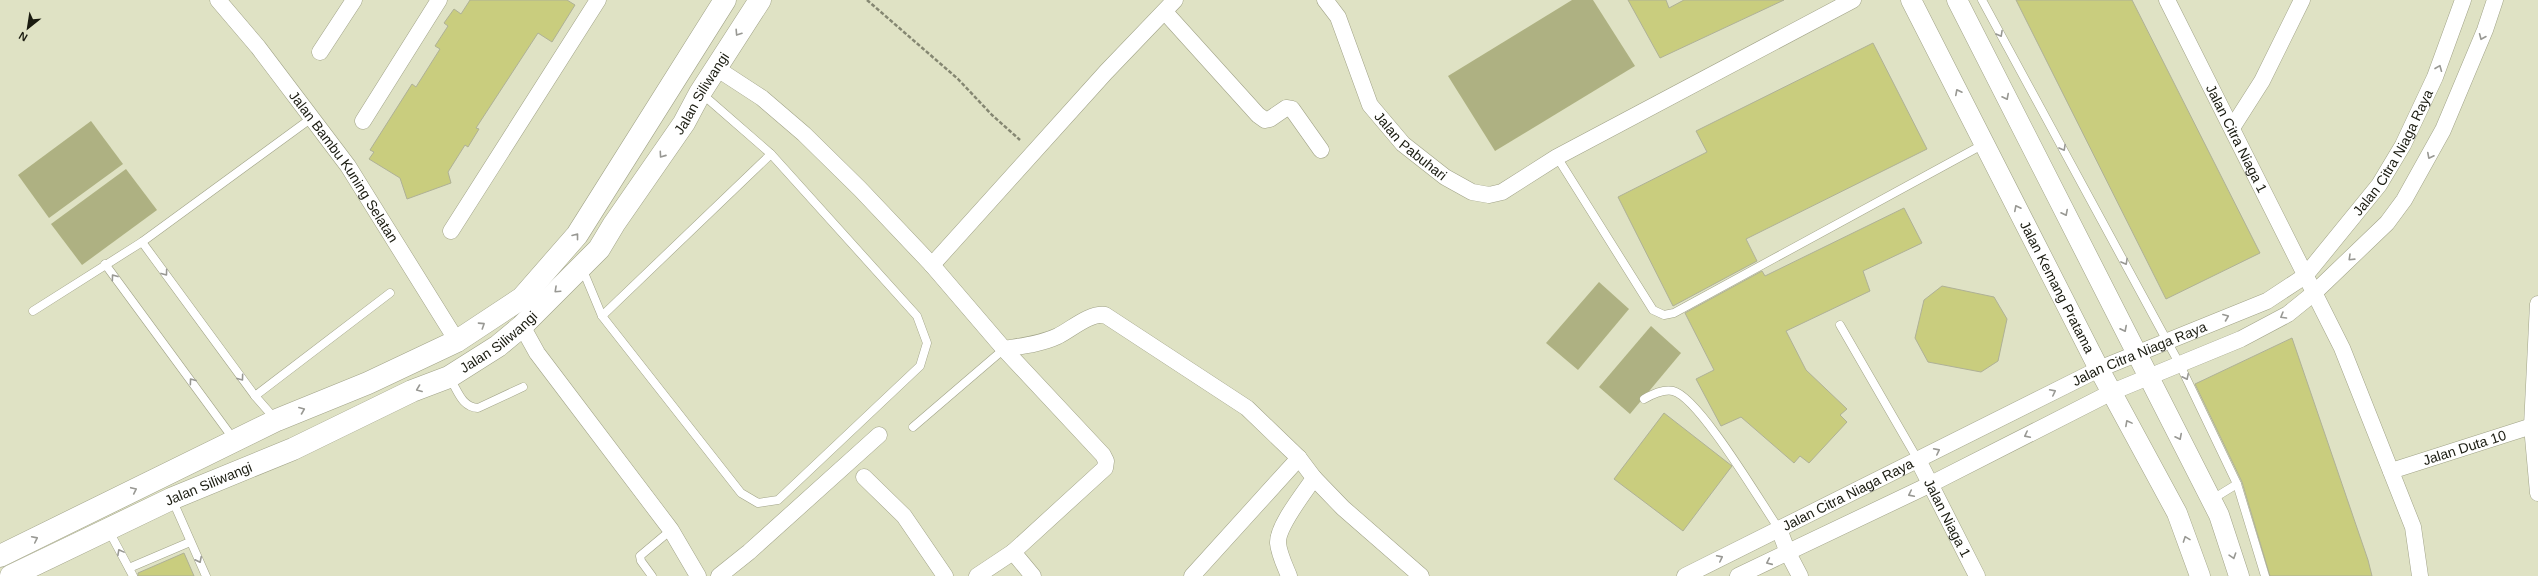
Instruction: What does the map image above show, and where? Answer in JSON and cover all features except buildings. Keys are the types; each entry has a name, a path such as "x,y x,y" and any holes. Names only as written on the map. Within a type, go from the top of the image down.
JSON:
{"main road":[{"name":"Jalan Siliwangi","path":"0,556 277,420 368,383 458,341 522,298 577,235 725,0"},
{"name":"Jalan Siliwangi","path":"11,576 107,528 171,499 293,449 412,392 450,377 498,346 522,326 599,249 614,224 684,123 700,93 760,0"},
{"path":"163,476 171,499"},
{"path":"99,507 107,528"}],"street":[{"name":"Jalan Bambu Kuning Selatan","path":"218,0 258,47 313,117 381,217 458,341"},
{"path":"320,52 354,0"},
{"path":"362,121 440,0"},
{"path":"451,231 598,0"},
{"name":"Jalan Pabuhari","path":"1325,0 1338,17 1370,105 1403,144 1445,177 1472,192 1489,195 1502,192 1557,157 1853,0"},
{"name":"Jalan Kemang Pratama","path":"1911,0 2099,369 2177,513 2200,576"},
{"path":"1957,0 2219,515 2239,576"},
{"name":"Jalan Citra Niaga 1","path":"2168,0 2342,348 2413,527 2420,576"},
{"path":"2232,128 2272,62 2302,0"},
{"name":"Jalan Citra Niaga Raya","path":"1686,576 2099,369 2267,301 2305,276 2379,185 2403,145 2435,78 2463,0"},
{"name":"Jalan Citra Niaga Raya","path":"1738,576 1788,554 1931,484 2112,392 2179,363 2241,339 2288,314 2314,293 2387,223 2404,200 2443,130 2485,30 2495,0"},
{"path":"932,265 1106,72 1170,6 1258,115 1265,120 1270,119 1286,108 1292,109 1321,150"},
{"path":"716,68 762,98 804,134 932,265 1004,349 1103,455 1106,461 1105,468 1013,552 977,576"},
{"path":"2538,304 2535,426 2538,493"},
{"path":"1004,349 1036,343 1058,336 1095,316 1105,315 1248,408 1299,458 1314,478 1343,508 1421,576"},
{"path":"522,326 541,359 671,530 698,576"},
{"name":"Jalan Duta 10","path":"2391,471 2535,426"},
{"path":"719,576 749,552 879,435"},
{"path":"1192,576 1299,458"},
{"name":"Jalan Niaga 1","path":"1918,460 1977,576"},
{"path":"864,477 904,516 945,576"},
{"path":"1289,576 1279,550 1278,537 1282,528 1314,478"},
{"path":"1779,529 1788,554 1800,576"},
{"path":"1013,552 1033,576"}],"lane":[{"path":"1982,0 2179,363 2237,484 2265,576"},
{"path":"582,267 602,316 741,494 758,503 778,500 920,366 927,343 917,316 771,154 700,93"},
{"path":"33,311 105,264 142,242 313,117"},
{"path":"1557,157 1653,310 1664,315 1674,313 1984,143"},
{"path":"602,316 771,154"},
{"path":"142,242 254,396 277,420"},
{"path":"105,264 235,441"},
{"path":"254,396 390,294"},
{"path":"1840,325 1918,460"},
{"path":"914,427 1004,349"},
{"path":"450,377 466,406 471,408 478,408 523,387"},
{"path":"1644,399 1657,392 1673,391 1688,399 1704,418 1779,529"},
{"path":"2211,500 2237,484"},
{"path":"171,499 206,576"},
{"path":"107,528 133,576"},
{"path":"652,576 641,561 640,556 671,530"},
{"path":"129,568 190,542"}],"path":[{"path":"867,0 958,79 1013,134 1037,149"}],"green space":[{"path":"1572,0 1593,0 1635,66 1495,151 1448,76"},
{"path":"91,121 123,164 49,218 18,175"},
{"path":"126,169 157,210 82,265 51,224"},
{"path":"1599,282 1629,309 1578,370 1546,343"},
{"path":"1651,326 1681,353 1630,414 1599,387"}]}
